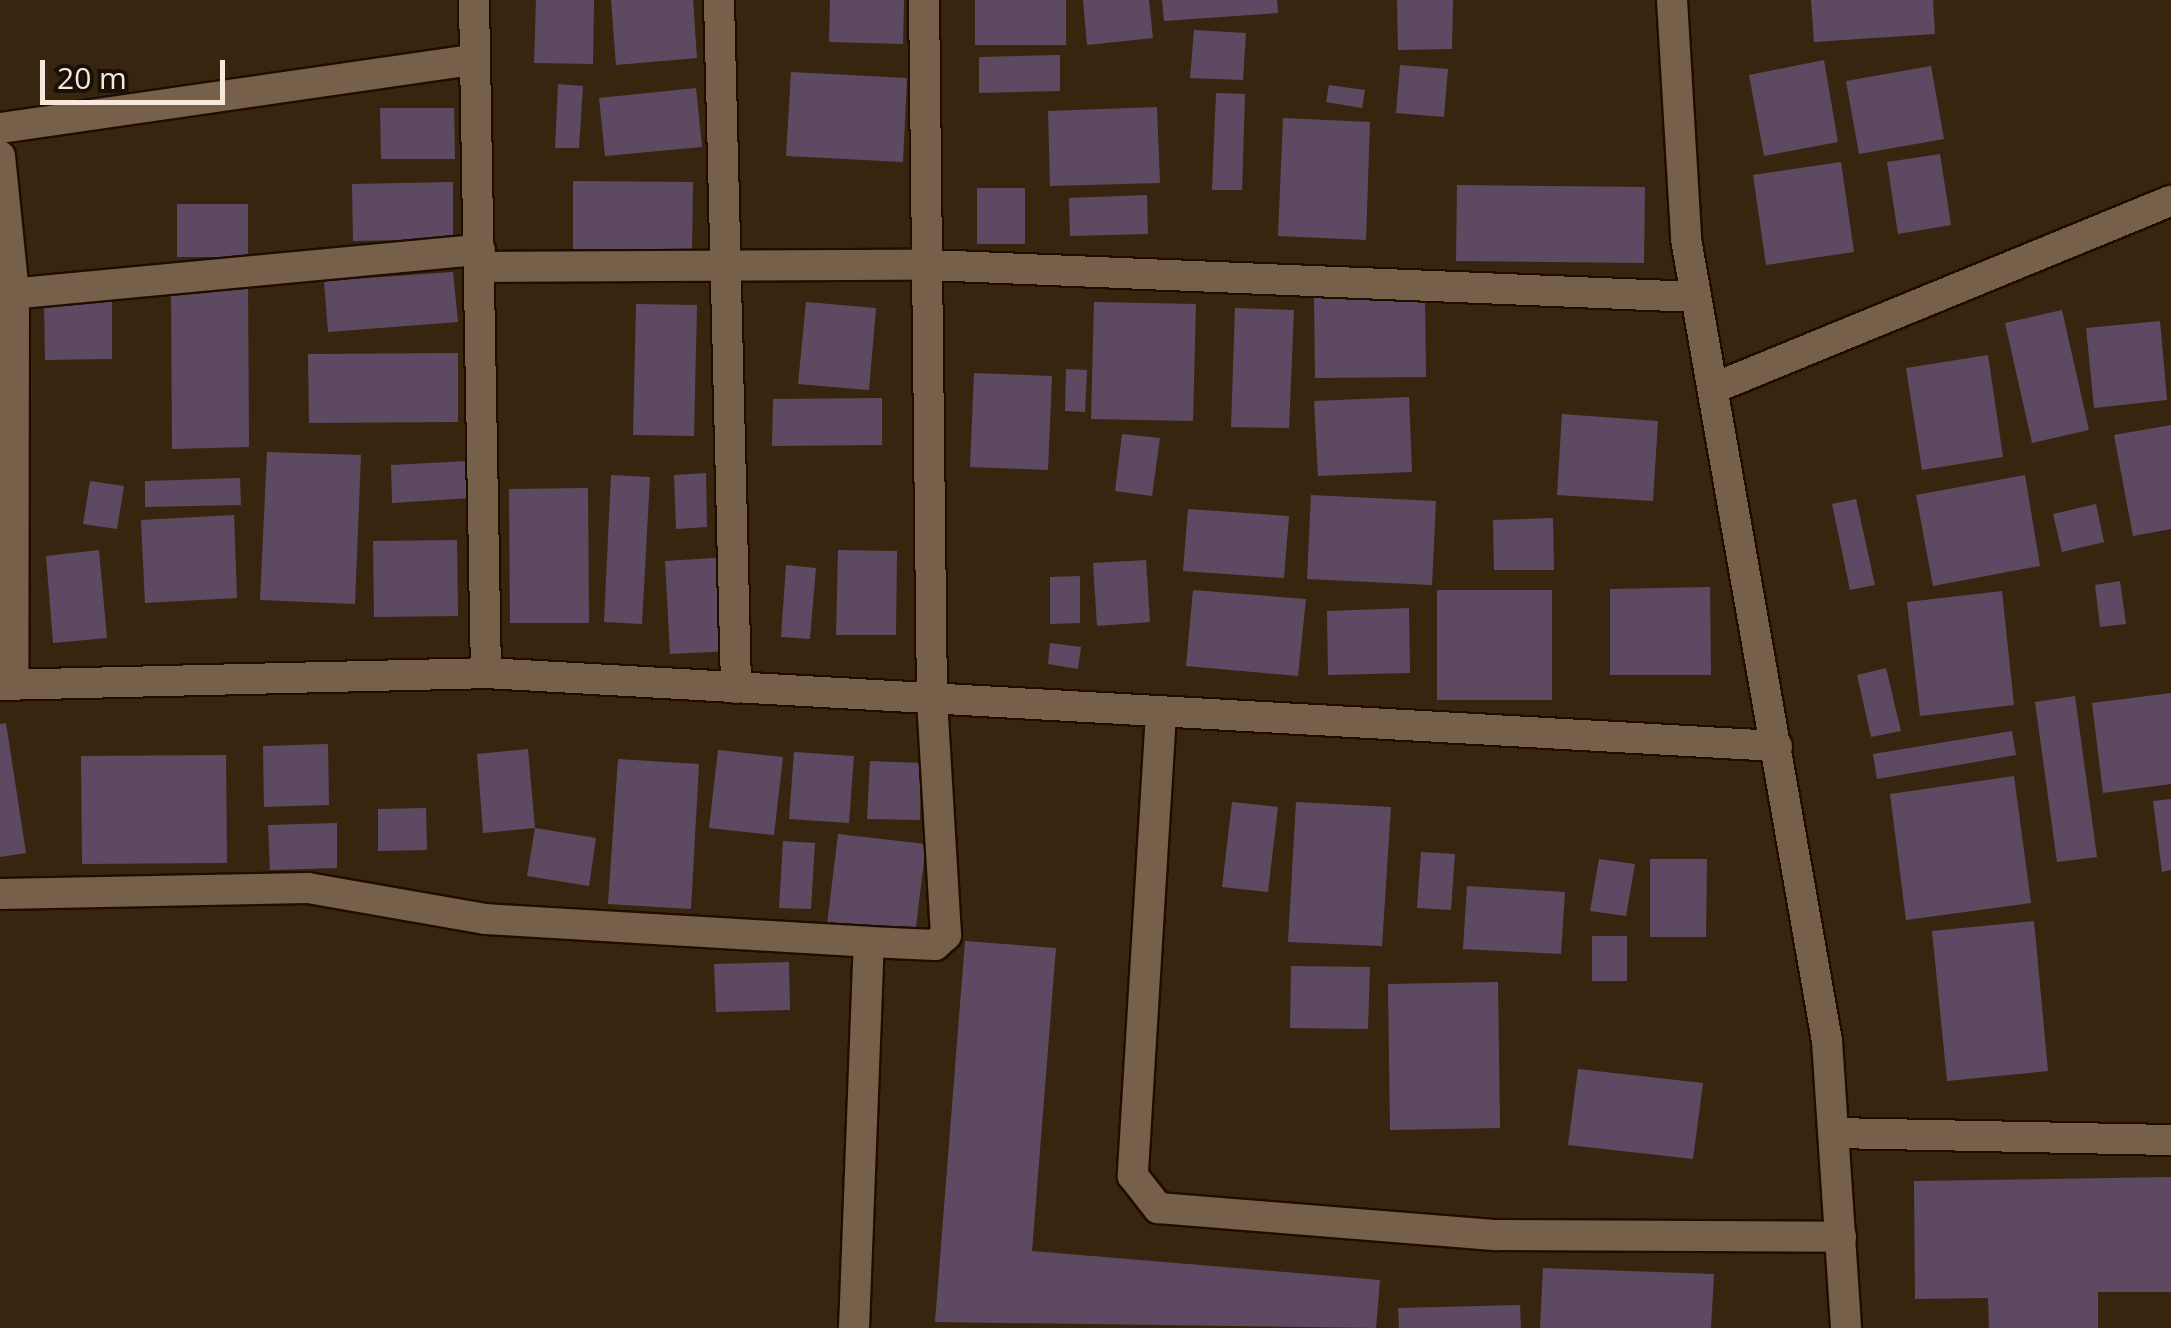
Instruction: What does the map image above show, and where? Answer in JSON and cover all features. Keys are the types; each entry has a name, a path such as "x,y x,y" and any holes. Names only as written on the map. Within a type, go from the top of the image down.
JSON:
{"street":[{"path":"474,0 472,60 480,258 486,673"},
{"path":"719,0 736,688"},
{"path":"0,894 308,888 485,920 869,942 935,944 946,935 932,700 924,0"},
{"path":"1672,0 1696,297 1719,386 1778,746 1835,1133 1846,1328"},
{"path":"0,128 472,60"},
{"path":"0,156 7,294 7,685 486,673 1778,746"},
{"path":"1719,386 2171,200"},
{"path":"7,294 480,258 728,266 929,265 1696,297"},
{"path":"1161,713 1133,1176 1158,1208 1497,1235 1841,1236"},
{"path":"854,1328 869,942"},
{"path":"1835,1133 2171,1140"}],"building":[{"path":"536,0 594,0 593,64 534,63"},
{"path":"611,0 693,0 697,58 616,65"},
{"path":"830,0 904,0 903,44 829,42"},
{"path":"975,0 1066,0 1066,45 975,45"},
{"path":"1083,0 1149,0 1153,38 1087,45"},
{"path":"1162,0 1277,0 1278,13 1164,21"},
{"path":"1397,0 1453,0 1452,49 1398,50"},
{"path":"1811,0 1933,0 1935,34 1814,42"},
{"path":"1194,30 1246,33 1243,80 1190,78"},
{"path":"1060,55 1060,91 979,93 979,57"},
{"path":"1824,60 1838,142 1764,156 1749,75"},
{"path":"1400,65 1448,69 1444,117 1396,113"},
{"path":"1931,66 1944,139 1859,154 1846,81"},
{"path":"791,72 907,78 903,162 786,156"},
{"path":"558,84 583,86 579,148 555,148"},
{"path":"1329,85 1365,90 1362,108 1326,102"},
{"path":"696,88 702,147 605,156 599,98"},
{"path":"1216,93 1245,94 1242,190 1212,190"},
{"path":"1157,107 1160,183 1050,186 1048,111"},
{"path":"380,108 454,108 455,159 381,159"},
{"path":"1283,118 1370,122 1366,240 1278,236"},
{"path":"1940,154 1951,225 1898,234 1887,162"},
{"path":"1841,162 1854,252 1766,265 1753,175"},
{"path":"573,181 693,182 692,249 573,249"},
{"path":"453,182 453,239 353,241 352,184"},
{"path":"1457,185 1645,187 1644,263 1456,261"},
{"path":"977,188 1025,188 1025,244 977,244"},
{"path":"1147,195 1148,234 1070,236 1069,198"},
{"path":"177,204 248,204 248,257 177,257"},
{"path":"453,272 458,322 328,332 324,281"},
{"path":"248,287 249,447 172,449 171,288"},
{"path":"1425,297 1426,377 1315,378 1314,298"},
{"path":"44,298 112,299 112,359 45,360"},
{"path":"806,302 876,308 869,390 798,384"},
{"path":"1094,302 1196,304 1193,421 1091,419"},
{"path":"636,304 697,305 694,436 633,435"},
{"path":"1235,308 1294,310 1289,428 1231,427"},
{"path":"2062,310 2089,430 2032,443 2005,323"},
{"path":"2160,321 2167,400 2094,408 2086,328"},
{"path":"458,353 458,422 309,423 308,354"},
{"path":"1988,355 2003,457 1922,470 1906,368"},
{"path":"1066,369 1087,370 1085,412 1065,411"},
{"path":"974,373 1052,376 1048,470 970,467"},
{"path":"1409,397 1412,472 1318,476 1314,401"},
{"path":"882,398 882,445 772,446 773,399"},
{"path":"1562,414 1658,421 1653,501 1557,495"},
{"path":"2171,425 2171,529 2133,536 2114,435"},
{"path":"1122,434 1160,438 1152,496 1115,491"},
{"path":"267,452 361,455 355,604 260,600"},
{"path":"469,461 471,498 392,503 391,465"},
{"path":"706,473 707,527 676,529 674,475"},
{"path":"611,475 650,477 642,624 604,622"},
{"path":"2025,475 2040,566 1933,586 1916,495"},
{"path":"240,478 241,505 145,507 145,481"},
{"path":"90,481 124,486 117,529 83,524"},
{"path":"588,488 589,623 510,623 509,489"},
{"path":"1311,495 1436,501 1432,585 1307,579"},
{"path":"1856,499 1875,585 1850,590 1832,504"},
{"path":"2096,504 2104,542 2062,552 2053,514"},
{"path":"1188,509 1289,516 1284,578 1183,571"},
{"path":"234,515 237,598 145,603 141,520"},
{"path":"1553,518 1554,570 1494,570 1493,520"},
{"path":"457,540 458,616 374,617 373,541"},
{"path":"99,550 107,638 53,643 46,556"},
{"path":"838,550 897,551 896,635 836,635"},
{"path":"729,557 732,651 670,654 665,561"},
{"path":"1146,560 1150,622 1097,626 1093,563"},
{"path":"786,565 816,568 810,639 781,637"},
{"path":"1080,576 1080,623 1050,624 1050,577"},
{"path":"2120,581 2126,624 2100,627 2095,585"},
{"path":"1710,587 1711,675 1610,675 1610,589"},
{"path":"1193,590 1306,599 1298,676 1186,666"},
{"path":"1437,590 1552,590 1552,700 1437,700"},
{"path":"2002,591 2014,705 1920,716 1907,602"},
{"path":"1409,608 1410,673 1328,675 1327,611"},
{"path":"1050,643 1081,647 1078,669 1048,664"},
{"path":"1886,668 1901,731 1871,737 1857,675"},
{"path":"2171,693 2171,784 2103,793 2092,703"},
{"path":"2075,696 2097,857 2057,862 2035,702"},
{"path":"6,723 26,853 0,857 0,724"},
{"path":"2012,731 2016,755 1877,779 1873,754"},
{"path":"328,744 329,805 264,807 263,746"},
{"path":"528,749 535,828 483,833 477,754"},
{"path":"718,750 783,757 774,835 709,828"},
{"path":"794,752 854,756 849,823 789,819"},
{"path":"226,755 227,863 82,864 81,756"},
{"path":"618,759 699,764 691,909 608,904"},
{"path":"870,761 921,763 920,820 867,819"},
{"path":"2014,776 2031,903 1906,920 1890,794"},
{"path":"2171,799 2171,870 2162,872 2153,801"},
{"path":"1232,802 1278,807 1268,892 1222,887"},
{"path":"1296,802 1391,807 1382,946 1288,942"},
{"path":"426,808 427,850 378,851 378,809"},
{"path":"337,823 337,868 270,870 268,825"},
{"path":"535,828 596,838 589,886 527,876"},
{"path":"838,834 926,844 915,935 827,925"},
{"path":"783,841 815,843 811,909 779,908"},
{"path":"1421,852 1455,854 1451,910 1417,908"},
{"path":"1599,859 1635,864 1626,916 1590,911"},
{"path":"1650,859 1707,859 1706,937 1650,937"},
{"path":"1467,886 1565,892 1561,954 1463,949"},
{"path":"2034,921 2048,1071 1947,1081 1932,931"},
{"path":"1592,936 1627,936 1627,981 1592,981"},
{"path":"965,941 1056,948 1032,1251 1380,1280 1376,1328 935,1322"},
{"path":"789,962 790,1010 716,1012 714,964"},
{"path":"1291,966 1370,967 1368,1029 1290,1028"},
{"path":"1498,982 1500,1128 1390,1130 1388,984"},
{"path":"1578,1069 1703,1083 1693,1159 1568,1145"},
{"path":"2171,1177 2171,1292 2098,1292 2098,1328 1989,1328 1988,1298 1915,1299 1914,1181"},
{"path":"1543,1268 1714,1274 1711,1328 1540,1328"},
{"path":"1520,1305 1521,1328 1399,1328 1398,1308"}]}
